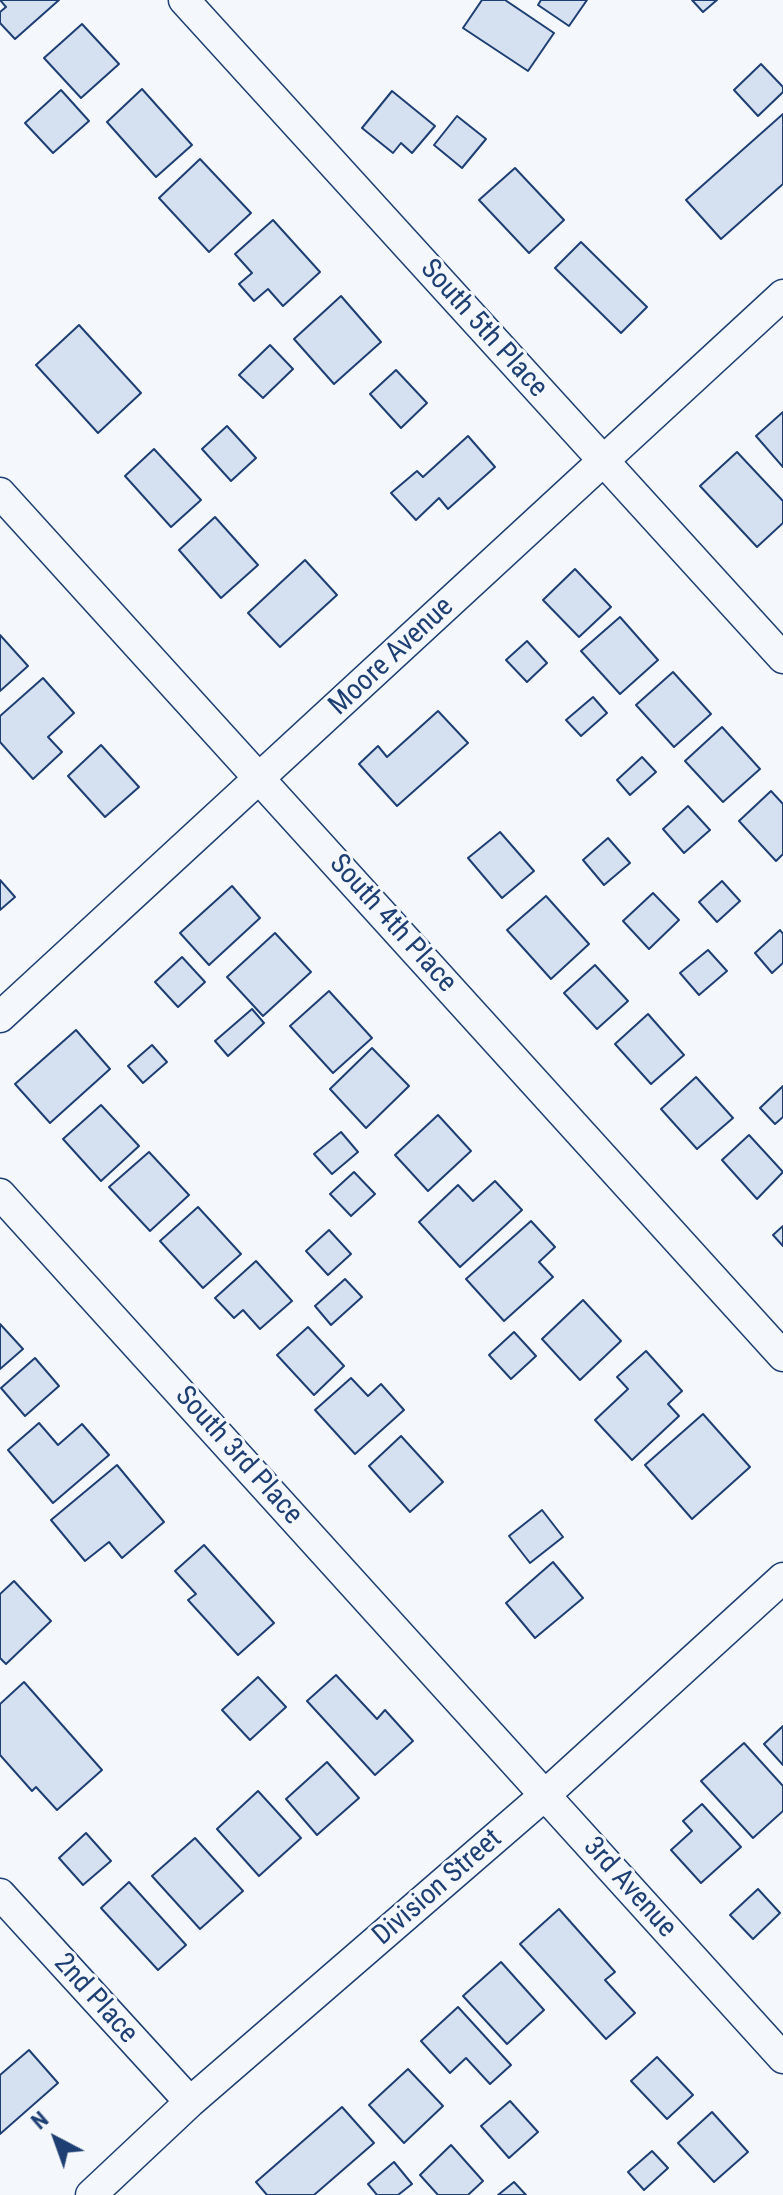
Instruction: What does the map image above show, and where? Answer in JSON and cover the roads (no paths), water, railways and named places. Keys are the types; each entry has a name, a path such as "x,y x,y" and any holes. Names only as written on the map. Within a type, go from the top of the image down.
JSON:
{"street":[{"name":"South 5th Place","path":"184,0 783,658"},
{"name":"Moore Avenue","path":"0,1017 783,295"},
{"name":"South 4th Place","path":"0,493 783,1356"},
{"name":"South 3rd Place","path":"0,1194 475,1718"},
{"name":"Division Street","path":"91,2195 190,2102 545,1795 783,1578"},
{"name":"3rd Avenue","path":"475,1718 783,2058"},
{"name":"2nd Place","path":"0,1894 190,2102"}]}
